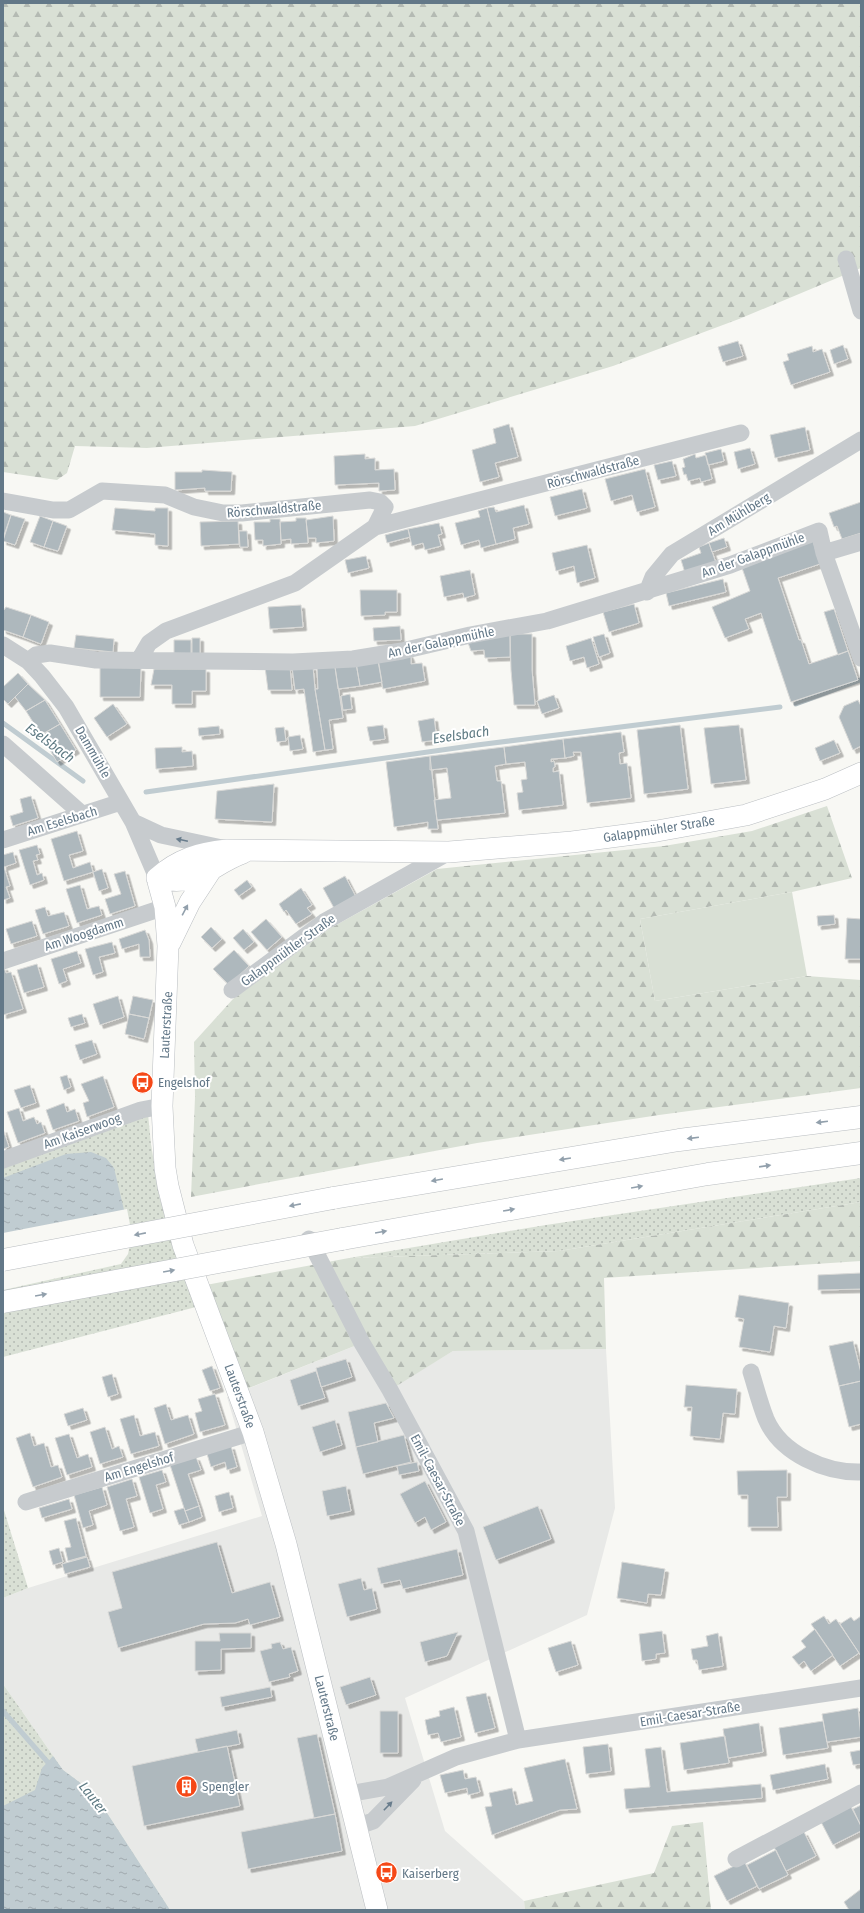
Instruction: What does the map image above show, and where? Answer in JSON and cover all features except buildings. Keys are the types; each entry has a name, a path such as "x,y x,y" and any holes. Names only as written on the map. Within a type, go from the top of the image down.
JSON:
{"highway":[{"path":"3,1260 333,1198 679,1140 861,1117"},
{"path":"3,1302 342,1239 708,1174 861,1153"}],"main road":[{"name":"Galappmühler Straße","path":"157,878 170,866 186,858 208,852 243,850 449,852 505,848 649,832 746,815 825,789 861,773"},
{"name":"Galappmühler Straße","path":"157,878 184,881 211,870 243,850"},
{"path":"168,946 190,902 211,870"},
{"name":"Lauterstraße","path":"157,878 165,907 168,946 162,1106 165,1168 174,1212 183,1245 252,1432 286,1544 376,1910"}],"street":[{"path":"846,259 856,277 861,311"},
{"name":"Am Mühlberg","path":"844,449 852,437 861,430"},
{"name":"Rörschwaldstraße","path":"139,660 149,644 166,631 295,583 376,527 741,433"},
{"name":"Am Mühlberg","path":"647,592 653,577 672,554 861,440"},
{"name":"Rörschwaldstraße","path":"3,501 53,510 69,510 102,491 165,495 194,507 223,513 242,513 370,500 380,502 385,507 376,527"},
{"name":"An der Galappmühle","path":"28,661 36,655 46,653 96,660 293,662 353,659 402,651 470,635 547,621 647,592 730,565 819,531 824,553 861,658"},
{"path":"824,553 861,542"},
{"name":"Dammühle","path":"3,645 28,661 42,676 66,707 133,822 157,878"},
{"path":"3,744 82,814"},
{"name":"Am Eselsbach","path":"3,840 121,802"},
{"path":"133,822 161,835 243,850"},
{"name":"Galappmühler Straße","path":"232,990 324,922 449,852"},
{"name":"Am Woogdamm","path":"3,961 165,907"},
{"name":"Am Kaiserwoog","path":"3,1160 141,1110 162,1106"},
{"name":"Emil-Caesar-Straße","path":"309,1239 362,1343 390,1390 466,1531 518,1740"},
{"path":"751,1372 767,1421 787,1448 821,1467 847,1473 861,1472"},
{"name":"Am Engelshof","path":"26,1502 252,1432"},
{"name":"Emil-Caesar-Straße","path":"348,1794 388,1787 456,1757 518,1740 861,1688"},
{"name":"Emil-Caesar-Straße","path":"356,1827 373,1822 418,1775"},
{"path":"736,1859 861,1793"}],"shaded area":[{"path":"362,1343 390,1389 453,1351 606,1349 615,1508 587,1615 405,1698 445,1831 524,1901 525,1910 170,1910 94,1793 63,1770 3,1684 3,1598 28,1588 262,1516 227,1397"}],"green space":[{"path":"3,3 861,3 861,268 739,319 613,366 415,426 147,448 75,446 67,473 57,480 3,472"},
{"path":"827,806 852,878 792,892 640,919 655,1001 807,976 861,980 861,1088 659,1115 477,1143 191,1197 195,1097 194,1042 233,999 329,929 437,869 664,846 752,831"},
{"path":"792,892 807,976 655,1001 640,919"},
{"path":"148,1114 151,1144 160,1199 196,1307 3,1357 3,1165"},
{"path":"861,1178 861,1202 559,1251 349,1258 546,1225"},
{"path":"861,1202 861,1261 604,1278 606,1349 453,1351 390,1390 362,1343 244,1390 206,1285 349,1258 559,1251"},
{"path":"3,1507 28,1588 3,1598"},
{"path":"3,1684 63,1770 94,1793 170,1910 3,1910"},
{"path":"703,1822 711,1910 525,1910 524,1901 654,1873 672,1826"}],"water":[{"path":"91,1152 106,1158 114,1168 130,1235 3,1288 3,1178 66,1154"},
{"path":"53,1756 63,1770 94,1793 170,1910 3,1910 3,1806 35,1790 42,1768"}],"pier":[{"path":"127,1209 132,1235 128,1254 121,1264 3,1290 3,1233"}],"waterway":[{"name":"Eselsbach","path":"796,704 860,680"},
{"name":"Eselsbach","path":"146,792 477,745 780,707"},
{"name":"Eselsbach","path":"3,723 83,781"},
{"name":"Lauter","path":"3,1711 51,1766"}],"place":[{"name":"Engelshof","path":"143,1082"},
{"name":"Spengler","path":"186,1786"},
{"name":"Kaiserberg","path":"387,1873"}]}
